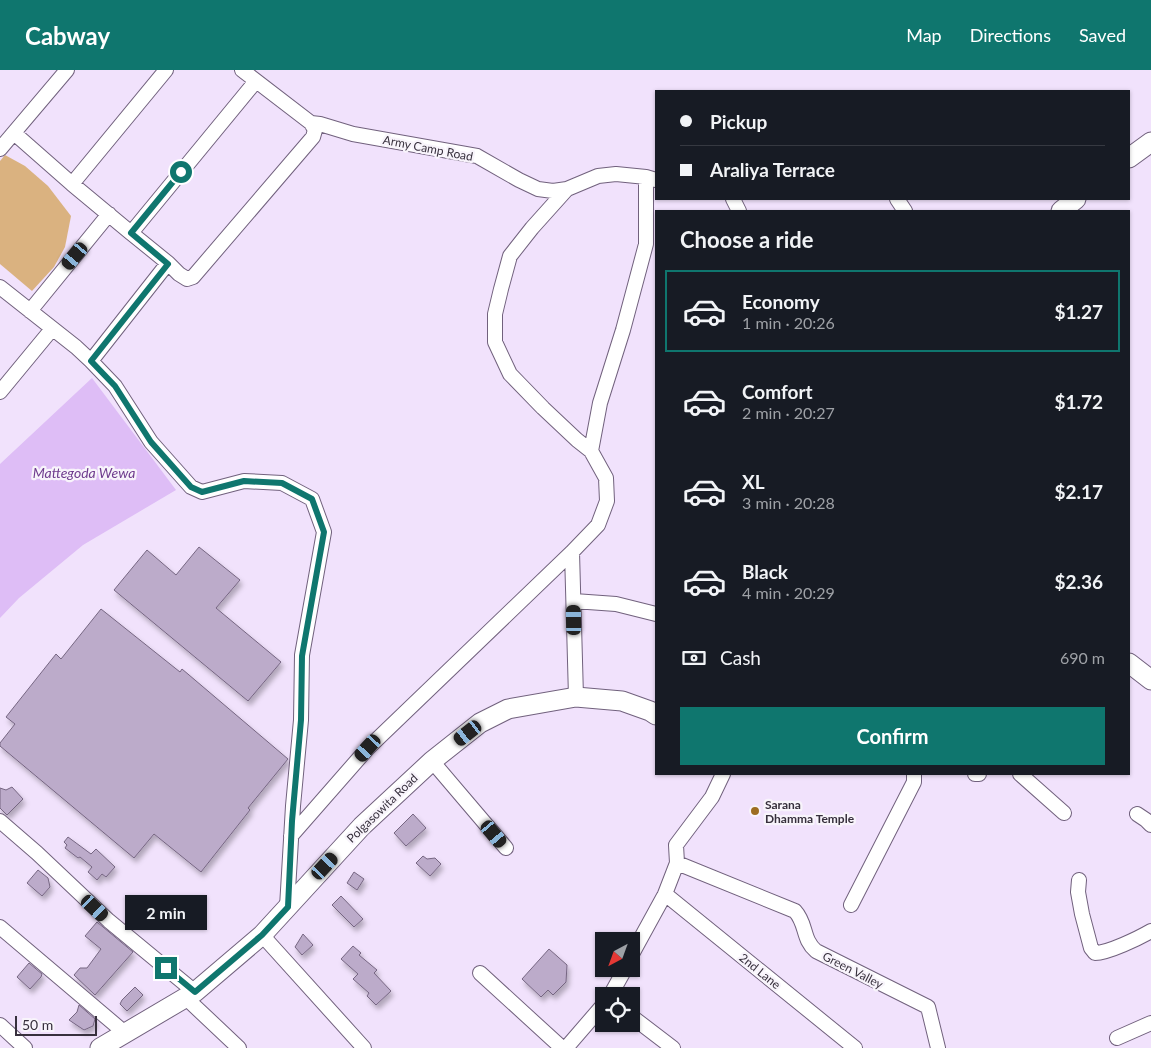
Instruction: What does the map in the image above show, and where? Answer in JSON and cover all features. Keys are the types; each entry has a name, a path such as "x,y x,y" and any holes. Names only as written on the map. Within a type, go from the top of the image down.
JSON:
{"street":[{"path":"0,149 67,70"},
{"path":"72,184 166,70"},
{"path":"14,132 178,274 187,278 194,276 316,130 311,123 242,70"},
{"path":"131,233 256,81"},
{"name":"Army Camp Road","path":"311,123 354,134 477,156 538,189 553,191 567,189 598,176 616,174 651,178"},
{"path":"1130,157 1151,142"},
{"path":"591,451 600,403 646,244 651,178"},
{"path":"290,836 368,748 598,525 607,501 606,478 591,451 543,408 510,374 495,342 495,314 510,256 567,189"},
{"path":"1062,210 1075,200"},
{"path":"30,311 109,214"},
{"path":"91,361 168,264"},
{"path":"0,287 91,361 115,386 151,442 191,487 202,492 244,481 282,483 312,499 324,532 302,656 301,720 290,836 288,907"},
{"path":"0,392 52,329"},
{"path":"572,552 576,697"},
{"path":"574,601 616,604 655,614"},
{"path":"1130,664 1151,680"},
{"name":"Polgasowita Road","path":"100,1048 191,995 262,935 362,826 432,761 480,723 508,709 576,697 622,701 655,714"},
{"path":"432,761 506,848"},
{"path":"640,939 664,894 677,863 676,845 712,797 723,775"},
{"path":"851,905 914,782 914,775"},
{"path":"1021,775 1064,813"},
{"path":"1137,814 1151,825"},
{"path":"0,821 191,995 239,1048"},
{"name":"Green Valley","path":"677,863 795,911 800,916 811,947 816,951 928,1007 938,1048"},
{"path":"1078,880 1082,914 1091,948 1095,953 1142,937 1151,931"},
{"name":"2nd Lane","path":"664,894 855,1048"},
{"path":"0,927 125,1033"},
{"path":"262,935 364,1048"},
{"path":"480,973 562,1048"},
{"path":"566,1048 595,1014"},
{"path":"640,1023 673,1048"},
{"path":"1118,1038 1151,1023"},
{"path":"0,1025 25,1048"}],"shaded area":[{"path":"5,155 25,166 48,186 71,216 65,247 54,267 32,291 0,264 0,161"}],"water":[{"name":"Mattegoda Wewa","path":"92,378 176,490 83,545 19,598 0,618 0,464"}],"building":[{"path":"199,547 240,580 216,608 281,662 248,701 114,590 147,550 176,575"},
{"path":"101,609 180,672 182,669 288,759 248,808 250,810 201,872 154,834 134,858 0,746 0,743 15,724 6,717 56,654 61,659"},
{"path":"12,787 23,799 7,815 0,808 0,788 6,790"},
{"path":"413,814 426,828 406,846 394,833"},
{"path":"68,837 91,854 96,849 115,867 106,877 102,874 97,880 88,872 92,867 65,848 67,845 64,842"},
{"path":"423,856 427,859 435,858 441,864 430,876 416,863"},
{"path":"38,870 48,878 50,887 42,896 27,883"},
{"path":"354,872 364,879 357,890 347,883"},
{"path":"341,896 363,919 354,927 332,905"},
{"path":"97,922 133,952 95,995 74,975 80,968 87,968 101,949 85,936"},
{"path":"303,934 313,945 302,955 295,947"},
{"path":"353,946 361,953 359,955 377,970 374,973 391,991 376,1005 367,996 369,993 353,979 358,974 341,959"},
{"path":"549,949 567,965 566,982 553,995 548,990 541,997 522,979"},
{"path":"29,963 42,974 30,989 17,977"},
{"path":"135,987 143,995 127,1011 120,1004"},
{"path":"79,1005 95,1019 93,1026 84,1030 69,1020 77,1012"}],"place":[{"name":"Sarana Dhamma Temple","path":"755,811"}],"route":[{"path":"166,968 195,992 262,935 288,907 292,821 301,720 302,656 324,532 312,499 282,483 244,481 202,492 191,487 151,442 115,386 91,361 168,264 131,233 181,172"}]}
